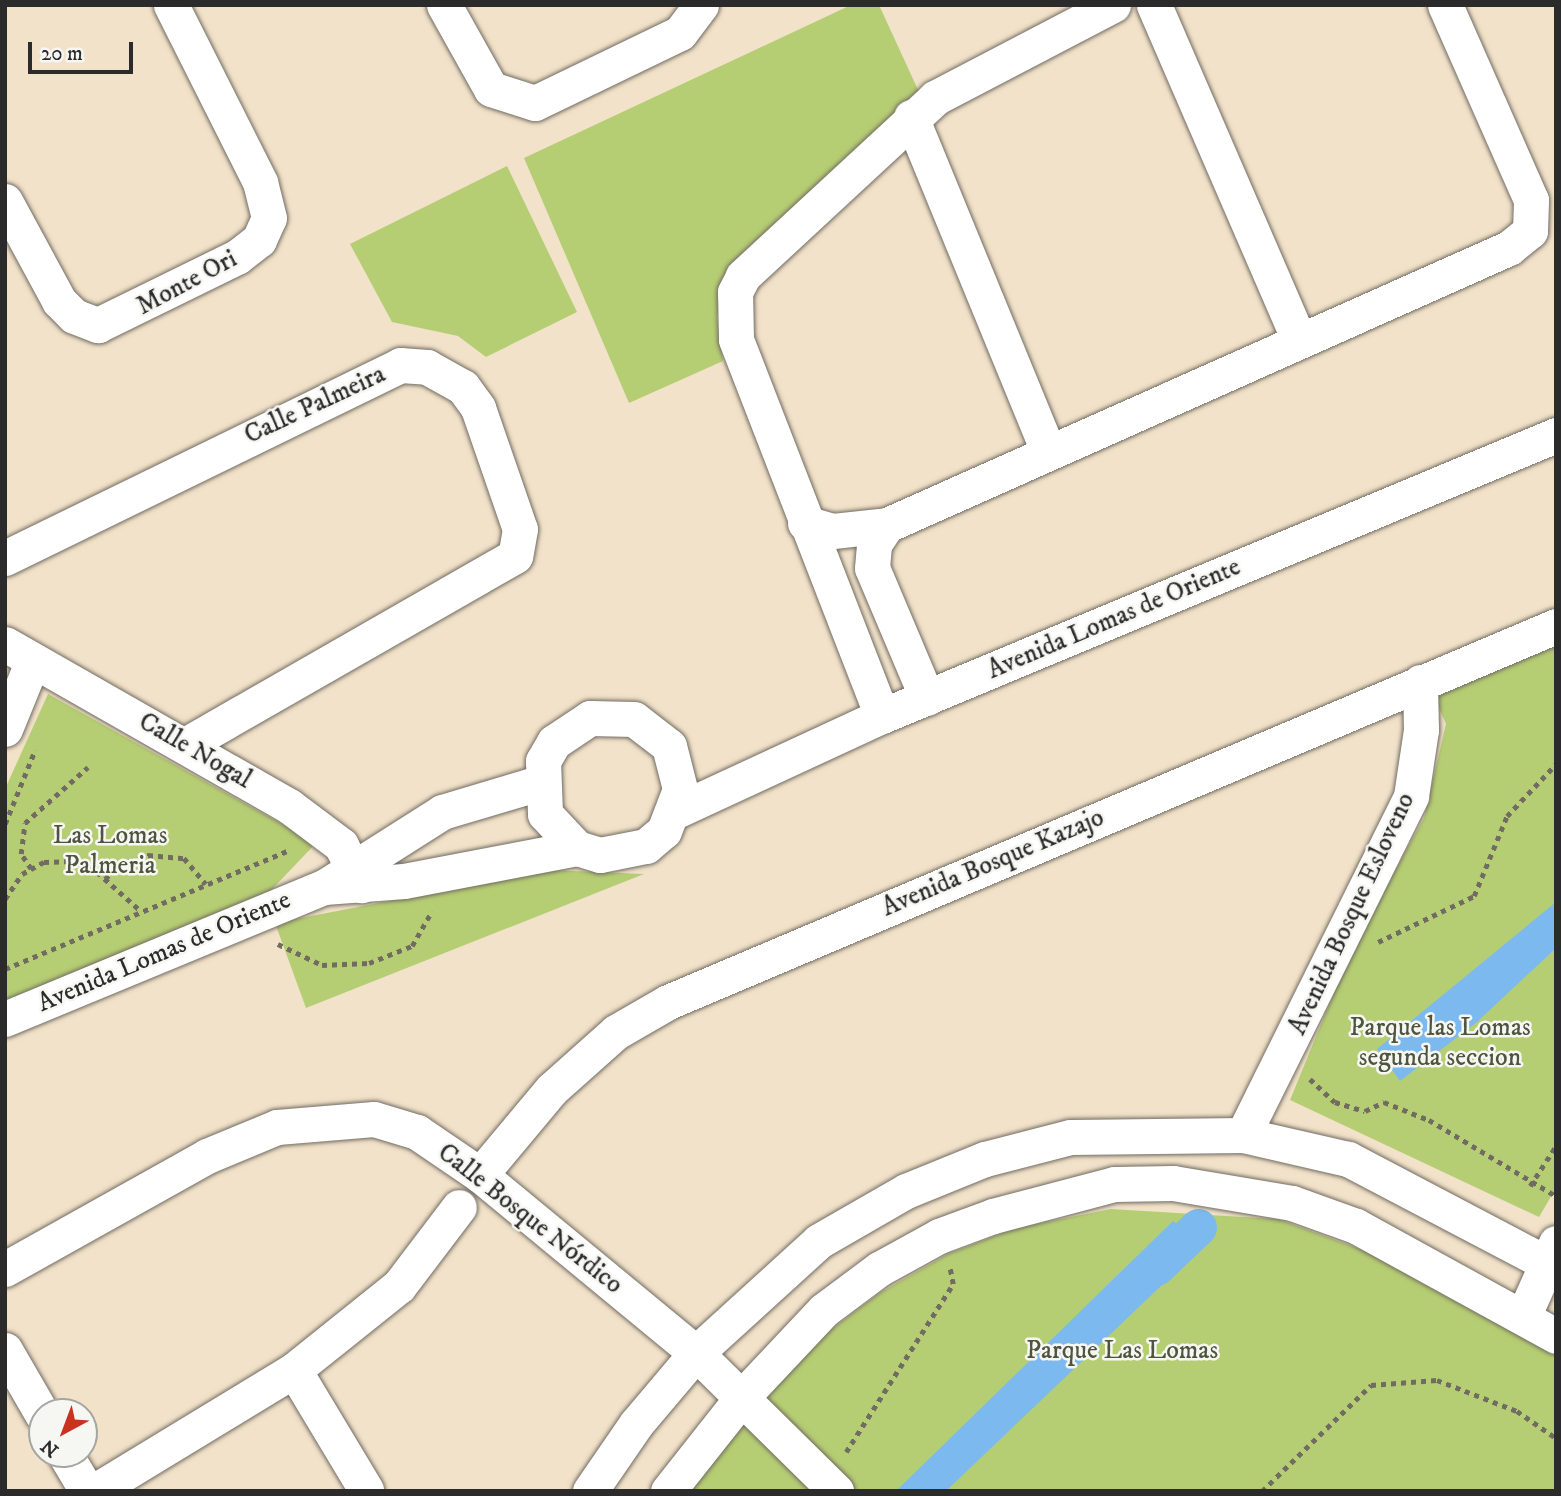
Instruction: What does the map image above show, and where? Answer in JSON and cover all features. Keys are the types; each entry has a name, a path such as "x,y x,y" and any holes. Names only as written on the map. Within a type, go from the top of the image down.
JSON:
{"street":[{"name":"Monte Ori","path":"5,201 59,301 74,316 98,325 214,270 259,240 269,218 260,182 171,5"},
{"path":"444,5 479,75 504,97 535,103 680,33 701,5"},
{"path":"882,716 805,523 736,339 735,292 743,276 911,117 935,98 1113,5"},
{"path":"1154,5 1299,340"},
{"path":"805,523 833,531 887,525 1048,451 1509,248 1530,231 1531,200 1445,5"},
{"path":"911,117 1048,451"},
{"name":"Calle Palmeira","path":"5,558 400,365 427,367 463,387 478,408 520,529 515,556 495,573 186,745"},
{"name":"Avenida Lomas de Oriente","path":"676,811 882,716 1556,435"},
{"path":"887,525 874,544 872,568 927,698"},
{"name":"Avenida Bosque Kazajo","path":"480,1175 552,1089 616,1031 668,1002 1556,626"},
{"path":"5,729 19,652"},
{"name":"Calle Nogal","path":"19,652 186,745 328,834 357,876"},
{"name":"Avenida Bosque Esloveno","path":"1243,1135 1411,796 1421,730 1420,682"},
{"path":"623,717 653,730 669,746 680,789 676,811 646,846 600,855 578,848 553,828 539,783 554,742 570,727 590,718 623,717"},
{"name":"Avenida Lomas de Oriente","path":"357,876 442,812 539,783"},
{"name":"Avenida Lomas de Oriente","path":"5,1019 324,887 357,876 578,848"},
{"name":"Calle Bosque Nórdico","path":"5,1269 207,1156 278,1127 374,1119 417,1132 480,1175 696,1353 743,1396 831,1486"},
{"path":"590,1491 636,1424 696,1353 819,1241 906,1192 985,1159 1070,1137 1139,1131 1243,1135 1348,1159 1553,1258 1523,1317"},
{"path":"668,1491 743,1396 824,1310 939,1236 1044,1198 1114,1184 1172,1183 1292,1203 1356,1226 1556,1336"},
{"path":"95,1491 294,1370 399,1286 459,1207"},
{"path":"5,1350 33,1398"},
{"path":"294,1370 366,1490"},
{"path":"73,1468 86,1491"}],"path":[{"path":"5,824 38,742"},
{"path":"1363,948 1474,896 1507,816 1556,764"},
{"path":"31,869 22,854 26,823 88,767"},
{"path":"5,969 206,884 184,858 148,855 119,866 106,879"},
{"path":"5,899 31,869 69,861 106,879 141,911"},
{"path":"273,938 294,956 322,965 369,963 412,946 439,902"},
{"path":"1302,1069 1335,1102 1364,1111 1384,1102 1429,1120 1530,1186 1556,1196"},
{"path":"1530,1186 1556,1146"},
{"path":"831,1486 953,1284 939,1236"},
{"path":"1262,1491 1371,1385 1437,1380 1517,1411 1556,1438"}],"green space":[{"path":"851,5 879,5 925,105 726,274 717,317 723,361 629,403 524,158"},
{"path":"507,166 577,312 486,357 458,336 392,322 350,244"},
{"name":"Parque las Lomas segunda seccion","path":"1556,642 1556,1188 1539,1217 1290,1100 1352,949 1424,818 1446,724 1435,699 1445,682"},
{"name":"Las Lomas Palmeria","path":"48,694 316,843 260,902 5,1010 5,789"},
{"path":"551,870 644,874 306,1008 275,923"},
{"name":"Parque Las Lomas","path":"1111,1209 1278,1219 1371,1253 1556,1352 1556,1491 687,1491 796,1356 881,1292 948,1254 1016,1228"}],"water":[{"path":"1556,902 1556,948 1477,1022 1400,1081 1377,1049"},
{"path":"1173,1221 1205,1244 946,1491 896,1491"}],"waterway":[{"path":"1156,1267 1198,1227"}]}
